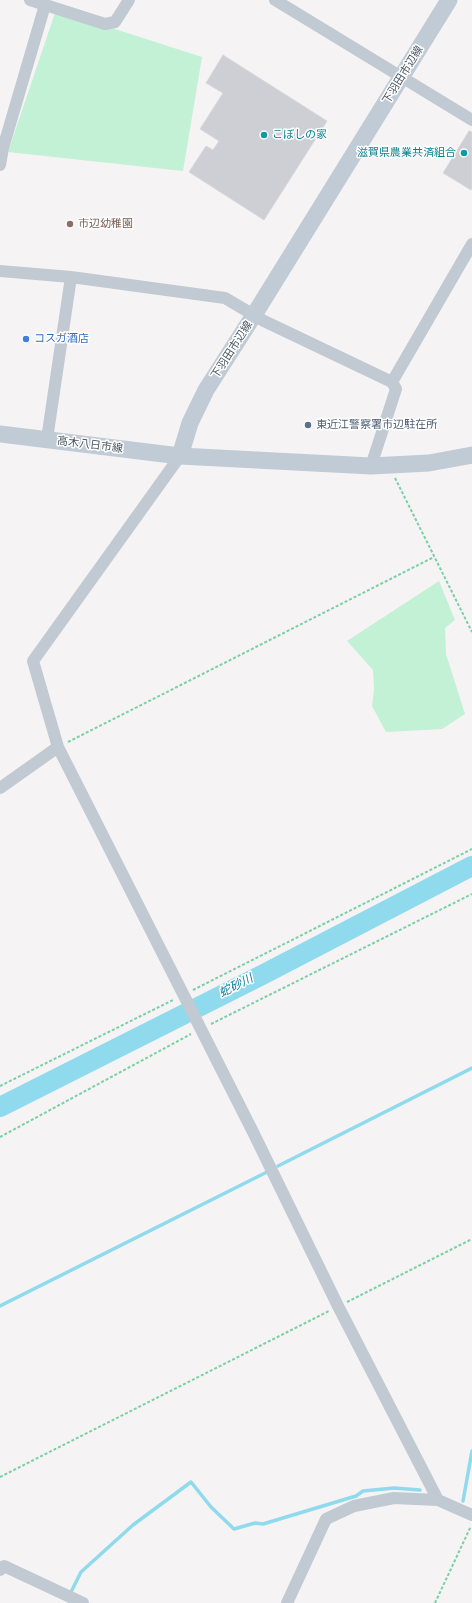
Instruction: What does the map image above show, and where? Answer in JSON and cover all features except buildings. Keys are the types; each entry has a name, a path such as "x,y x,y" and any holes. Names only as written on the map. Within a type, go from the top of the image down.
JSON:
{"main road":[{"name":"下羽田市辺線","path":"180,456 190,422 206,390 449,0"},
{"name":"高木八日市線","path":"0,434 180,456"},
{"path":"180,456 389,466 429,463 472,455"}],"street":[{"path":"30,0 105,24 115,22 129,0"},
{"path":"276,0 472,120"},
{"path":"0,164 3,148 45,5"},
{"path":"392,382 472,244"},
{"path":"0,271 71,278 225,298 254,315 392,382 396,389 371,466"},
{"path":"47,439 71,278"},
{"path":"180,456 32,661 58,747 253,1132 338,1306 438,1500"},
{"path":"0,788 58,747"},
{"path":"287,1603 326,1519 354,1506 394,1498 438,1500 472,1514"},
{"path":"0,1570 4,1566 83,1603"}],"path":[{"path":"389,466 472,632"},
{"path":"58,747 434,557"},
{"path":"0,1086 186,999 472,849"},
{"path":"0,1137 198,1026 472,894"},
{"path":"0,1477 472,1239"},
{"path":"434,1603 472,1524"}],"green space":[{"path":"56,10 202,57 183,171 8,152"},
{"path":"439,581 455,620 445,628 446,654 465,714 442,729 386,732 372,706 374,689 373,670 347,641"}],"waterway":[{"name":"蛇砂川","path":"0,1107 262,975 472,866"},
{"path":"278,1166 472,1068"},
{"path":"0,1306 267,1172"},
{"path":"463,1501 472,1451"},
{"path":"71,1592 81,1572 133,1525 191,1482 211,1507 234,1529 255,1523 263,1524 356,1496 363,1491 394,1488 420,1490"}],"place":[{"name":"こぼしの家","path":"264,135"},
{"name":"滋賀県農業共済組合","path":"464,153"},
{"name":"市辺幼稚園","path":"70,224"},
{"name":"コスガ酒店","path":"26,339"},
{"name":"東近江警察署市辺駐在所","path":"308,425"}]}
